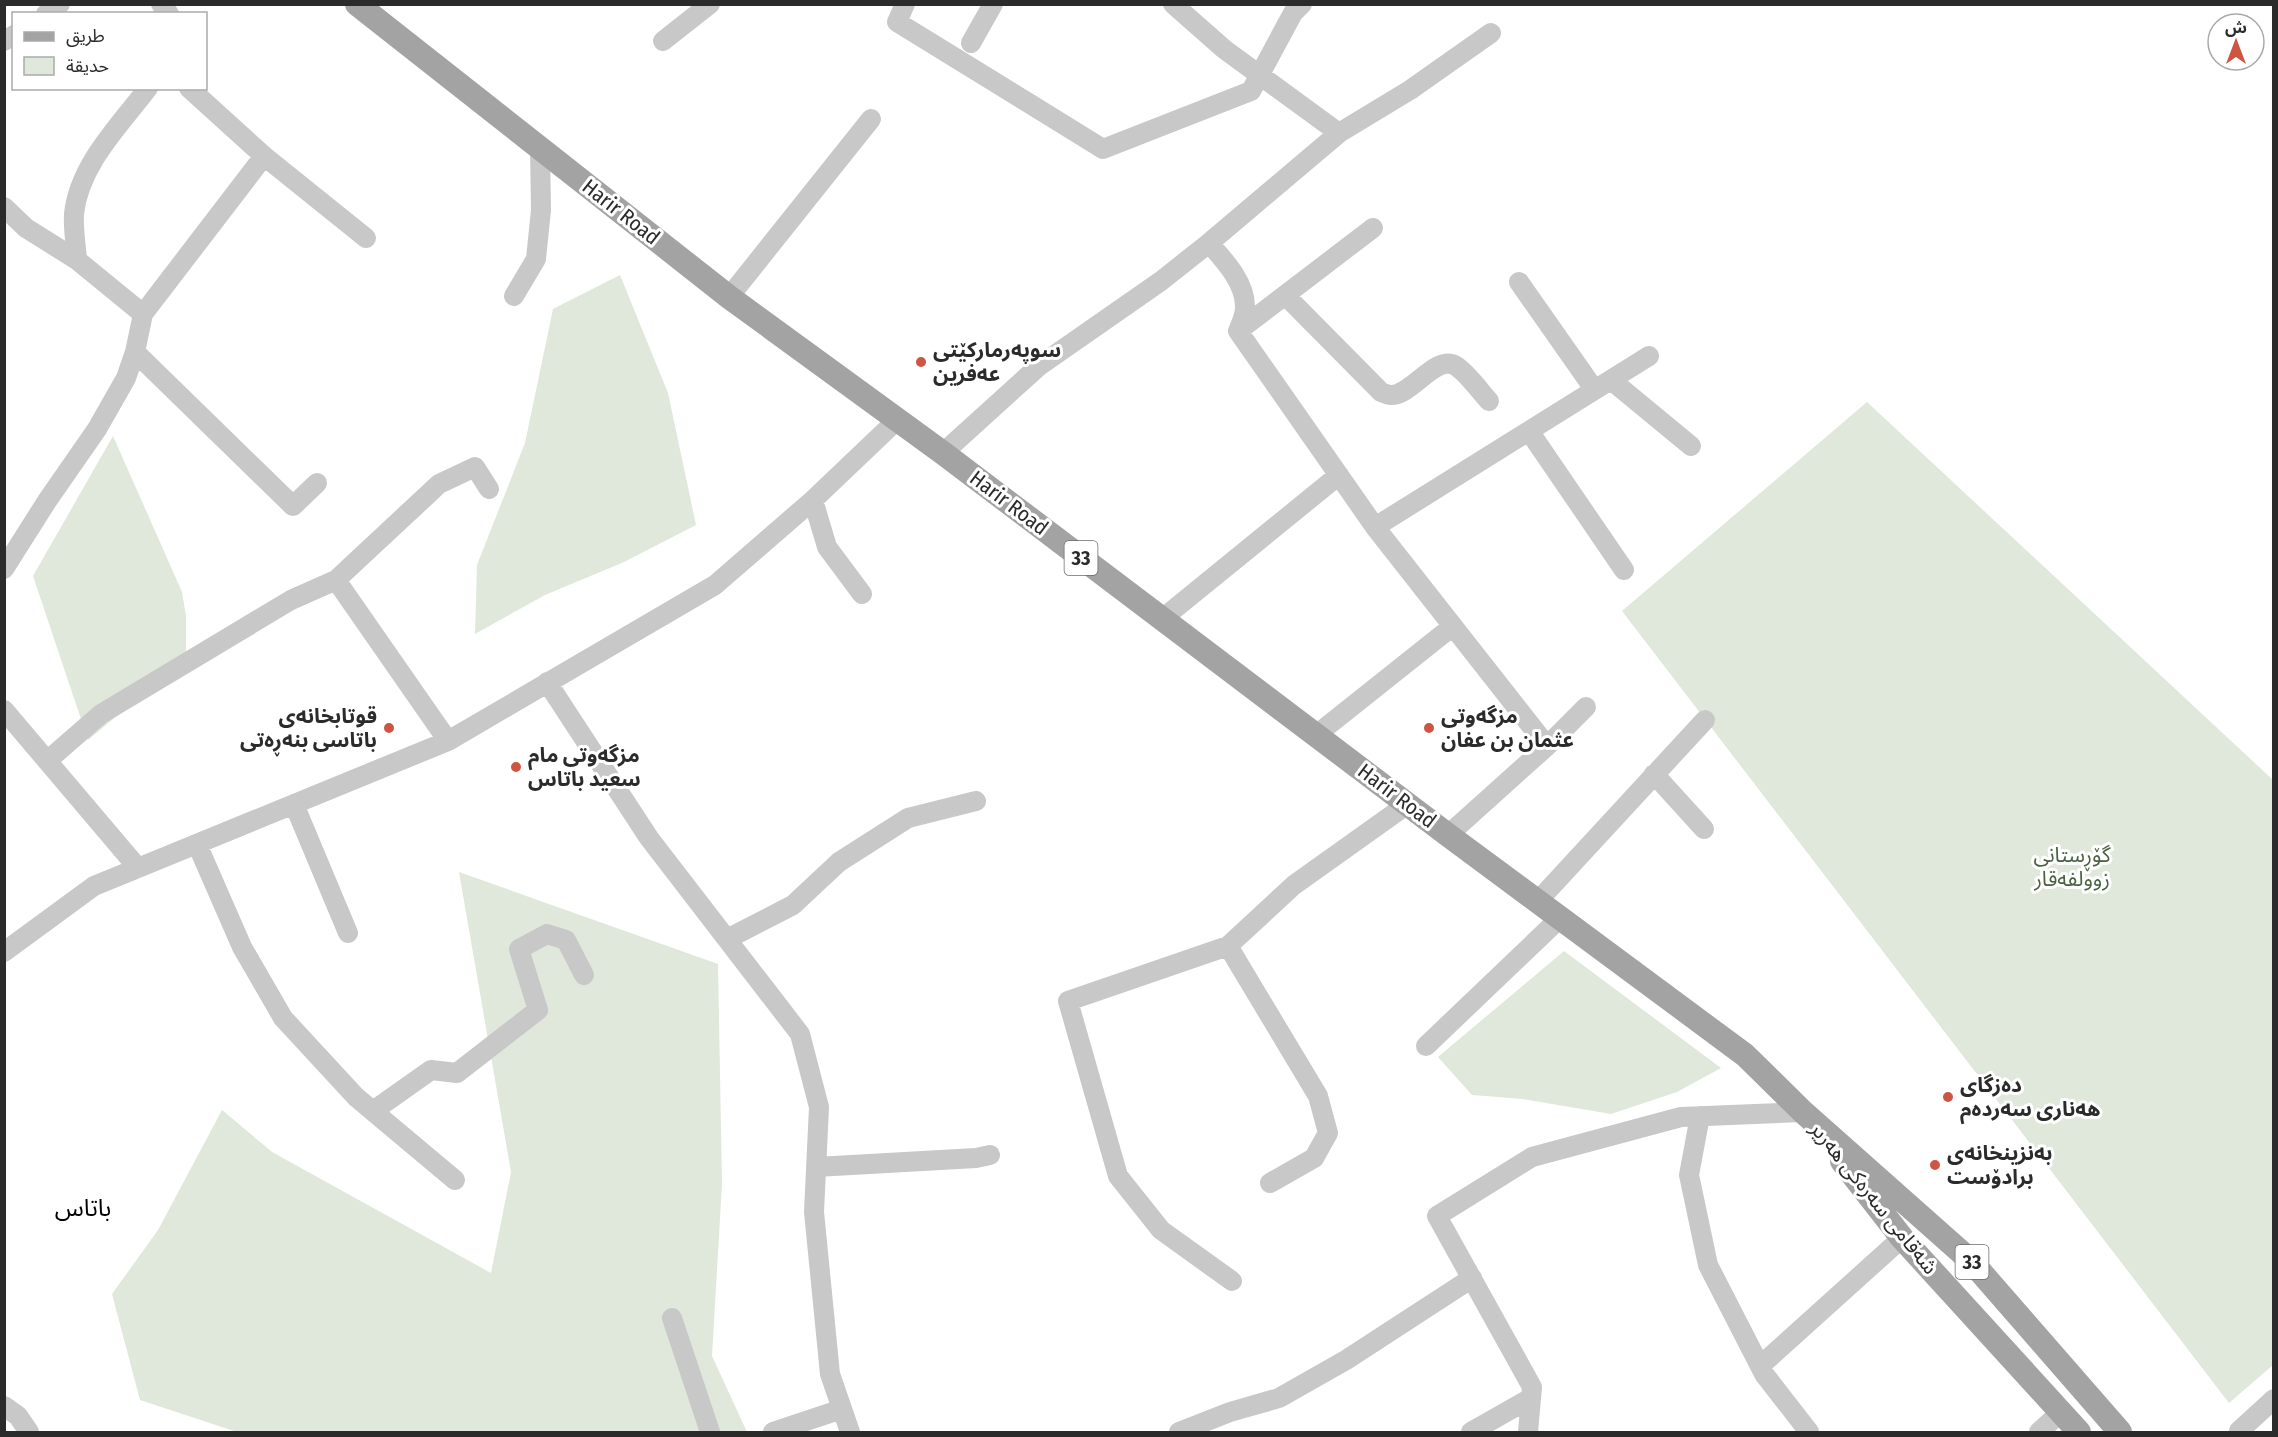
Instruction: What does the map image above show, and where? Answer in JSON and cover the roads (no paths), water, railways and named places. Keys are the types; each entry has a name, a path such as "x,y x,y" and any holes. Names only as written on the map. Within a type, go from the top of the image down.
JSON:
{"main road":[{"name":"Harir Road","path":"357,4 729,297 942,453 1537,902 1745,1055 1803,1112"},
{"name":"شەقامی سەرەکی هەریر","path":"1803,1112 1902,1238 2079,1432"},
{"name":"شەقامی سەرەکی هەریر","path":"1803,1112 1971,1261 2120,1432"}],"street":[{"path":"663,41 710,4"},
{"path":"905,4 897,22 1103,149 1251,91 1293,13 1302,4"},
{"path":"971,43 993,4"},
{"path":"1173,4 1224,49 1339,133"},
{"path":"942,453 1039,366 1161,281 1339,133 1410,90 1491,33"},
{"path":"77,260 74,215 80,188 93,160 146,90"},
{"path":"191,90 264,156 366,238"},
{"path":"729,297 871,119"},
{"path":"514,296 536,259 541,210 540,148"},
{"path":"4,569 47,501 97,429 126,378 135,352 143,314 264,156"},
{"path":"4,207 26,228 77,260 143,314"},
{"path":"1238,331 1373,228"},
{"path":"1209,243 1228,264 1241,288 1245,308 1238,331"},
{"path":"1519,282 1603,384 1691,446"},
{"path":"1285,295 1381,392 1390,396 1400,393 1440,365 1448,363 1456,366 1489,401"},
{"path":"1238,331 1375,527 1547,746"},
{"path":"135,352 293,506 317,483"},
{"path":"1375,527 1649,356"},
{"path":"4,952 94,886 448,741 715,585 813,500 897,420"},
{"path":"1529,431 1624,570"},
{"path":"47,761 101,714 291,600 336,580 439,484 475,467 489,489"},
{"path":"1162,619 1339,475"},
{"path":"813,500 827,547 862,594"},
{"path":"336,580 448,741"},
{"path":"1316,735 1453,626"},
{"path":"548,682 649,838 800,1034 819,1107 814,1212 830,1374 850,1432"},
{"path":"1448,835 1547,746 1586,707"},
{"path":"4,710 138,868"},
{"path":"1537,902 1705,720"},
{"path":"1654,774 1704,829"},
{"path":"727,939 793,905 839,862 908,818 976,801"},
{"path":"1232,1281 1161,1230 1118,1176 1068,1000 1228,945 1294,885 1402,808 1403,801"},
{"path":"294,804 348,933"},
{"path":"197,844 242,947 283,1018 356,1096 455,1180"},
{"path":"1426,1046 1560,918"},
{"path":"373,1111 431,1070 457,1073 538,1010 519,949 547,934 566,940 584,975"},
{"path":"1228,945 1318,1096 1328,1133 1314,1158 1270,1183"},
{"path":"1528,1432 1532,1387 1437,1216 1532,1157 1681,1117 1803,1112"},
{"path":"1700,1116 1689,1175 1708,1265 1764,1374 1809,1432"},
{"path":"816,1167 976,1158 990,1155"},
{"path":"1760,1366 1902,1238"},
{"path":"1179,1432 1230,1412 1279,1398 1346,1360 1472,1278"},
{"path":"672,1318 710,1432"},
{"path":"1472,1432 1531,1398"},
{"path":"2241,1432 2274,1399"},
{"path":"4,1406 18,1416 30,1432"},
{"path":"773,1432 842,1409"},
{"path":"2039,1432 2061,1412"}],"place":[{"name":"سوپەرمارکێتی عەفرین","path":"921,362"},
{"name":"قوتابخانەی باتاسی بنەڕەتی","path":"389,728"},
{"name":"مزگەوتی عثمان بن عفان","path":"1429,728"},
{"name":"مزگەوتی مام سعید باتاس","path":"516,767"},
{"name":"دەزگای هەناری سەردەم","path":"1948,1097"},
{"name":"بەنزینخانەی برادۆست","path":"1935,1165"}],"district":[{"name":"باتاس","path":"83,1208"}],"park label":[{"name":"گۆڕستانی زوولفەقار","path":"2072,867"}]}
